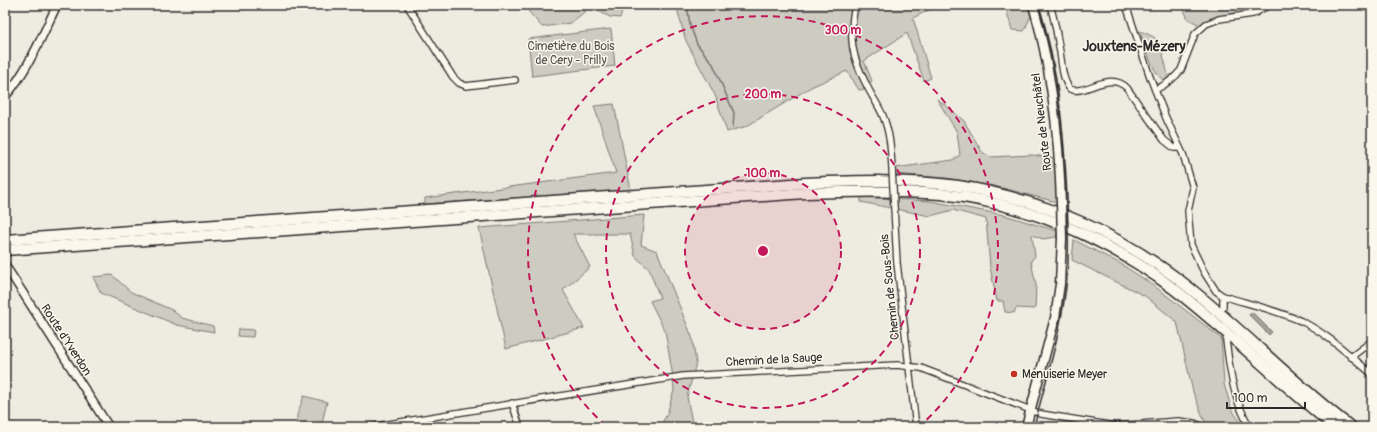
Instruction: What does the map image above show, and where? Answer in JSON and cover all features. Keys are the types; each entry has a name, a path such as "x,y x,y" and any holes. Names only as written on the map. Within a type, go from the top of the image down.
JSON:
{"highway":[{"path":"5,240 805,183 885,181 929,183 959,187 1003,195 1052,210 1098,230 1138,252 1192,290 1302,387 1351,427"},
{"path":"5,250 805,193 880,191 943,194 1000,205 1042,217 1082,234 1121,254 1160,279 1191,303 1335,427"}],"main road":[{"path":"5,97 22,74 57,5"},
{"name":"Route de Neuchâtel","path":"1026,427 1055,318 1060,284 1062,238 1058,144 1053,98 1044,49 1033,5"},
{"name":"Route d'Yverdon","path":"5,265 109,427"}],"street":[{"path":"407,5 453,78 459,84 466,86 515,80"},
{"name":"Chemin de Sous-Bois","path":"856,5 852,26 852,46 854,55 886,124 890,143 897,263 916,427"},
{"path":"1050,5 1054,18 1064,75 1070,89 1077,90 1109,82 1120,82 1127,88 1164,140 1174,148 1179,148"},
{"path":"1126,5 1155,90 1166,118 1179,144 1179,148 1183,154 1193,188 1188,211 1191,245 1204,272 1216,290 1223,296 1282,313 1302,322 1323,334 1372,374"},
{"path":"1155,90 1173,80 1178,74 1196,34 1206,24 1219,19 1253,14 1269,5"},
{"path":"1223,296 1223,307"},
{"path":"1226,340 1234,391 1241,410 1250,427"},
{"path":"1351,357 1372,341"},
{"name":"Chemin de la Sauge","path":"370,427 683,376 897,365 921,368 1041,414 1115,426 1190,422 1203,427"},
{"path":"512,403 520,427"}],"green space":[{"path":"523,5 625,5 620,18 610,17 590,7 571,23 542,27"},
{"path":"676,5 938,5 913,18 931,78 924,81 907,33 864,61 872,81 868,83 859,70 865,89 859,90 847,71 811,87 747,126 727,132 715,95 686,41"},
{"path":"1005,5 1027,5 1031,16 1024,31 1012,30"},
{"path":"1182,5 1260,5 1240,18 1200,25 1188,19"},
{"name":"Cimetière du Bois de Cery - Prilly","path":"611,29 615,66 532,76 528,39"},
{"path":"1139,31 1150,35 1158,41 1168,75 1168,78 1164,81 1159,77 1152,65"},
{"path":"937,99 964,121 982,152 990,157 1032,155 1055,158 1057,202 994,186 946,178 895,174 895,168 953,160 960,155 957,132"},
{"path":"614,104 631,190 425,204 425,198 616,173 594,106"},
{"path":"861,197 930,201 1004,215 1057,231 1056,237 1043,239 1032,235 1035,256 1031,261 1036,285 1035,309 1016,308 1014,313 1005,312 1003,301 997,301 990,267 986,219 953,210 930,216 861,202"},
{"path":"644,215 641,245 657,251 692,337 696,363 687,397 693,427 660,427 667,414 674,390 672,371 665,331 650,301 660,298 649,269 635,256 630,234 573,234 590,267 563,290 584,328 506,349 479,228"},
{"path":"1074,240 1121,264 1153,285 1221,338 1224,384 1232,410 1244,427 1209,427 1205,422 1193,392 1177,322 1145,296 1072,260"},
{"path":"112,275 131,292 172,310 182,318 213,326 214,332 177,325 101,293 93,277"},
{"path":"239,329 254,330 253,337 238,336"},
{"path":"304,396 327,402 321,427 297,427 297,415"}],"shaded area":[{"path":"1252,312 1272,332 1269,335 1249,315"}],"waterway":[{"path":"687,5 690,25 697,44 713,64 734,113 733,127"}],"railway":[{"path":"1034,427 1055,344 1068,270 1067,197 1062,124 1051,52 1039,5"}],"place":[{"name":"Menuiserie Meyer","path":"1014,374"}],"district":[{"name":"Jouxtens-Mézery","path":"1134,46"}]}
